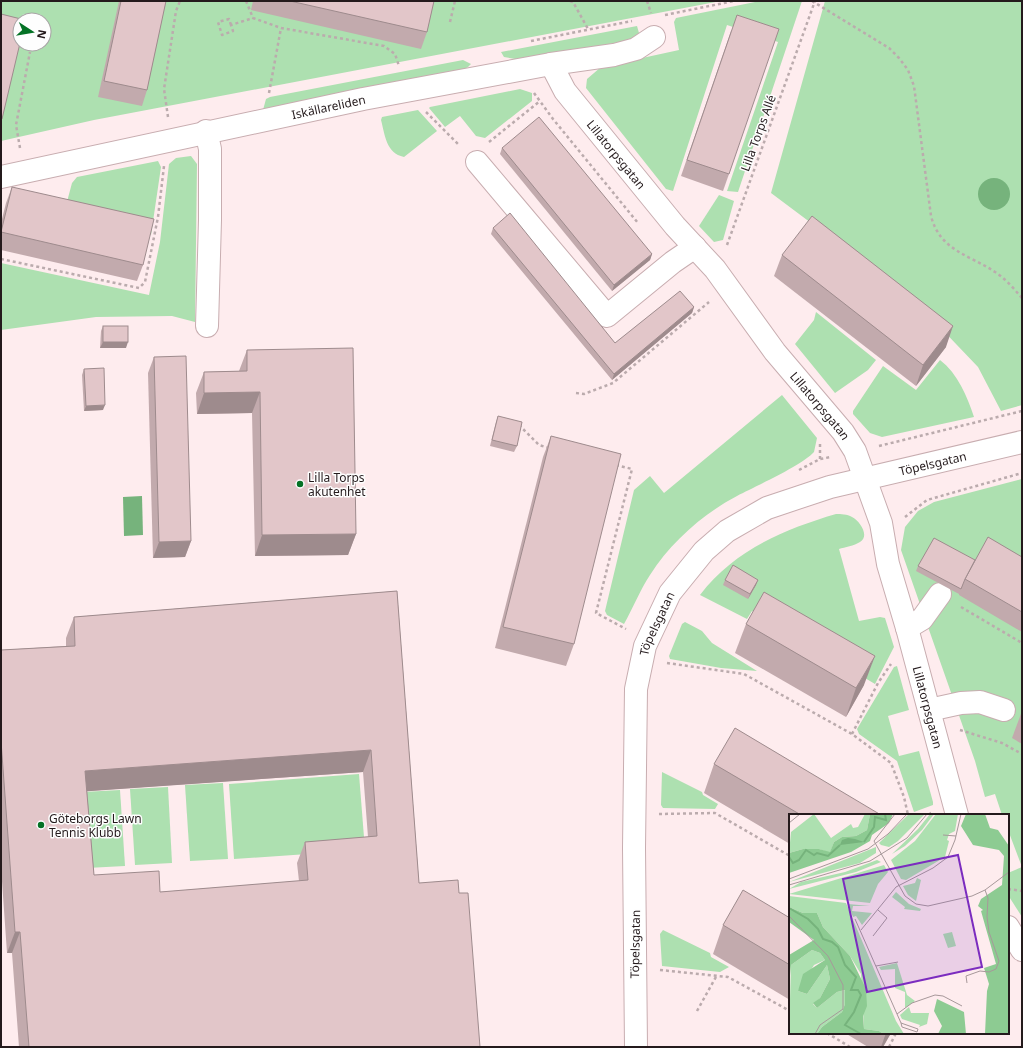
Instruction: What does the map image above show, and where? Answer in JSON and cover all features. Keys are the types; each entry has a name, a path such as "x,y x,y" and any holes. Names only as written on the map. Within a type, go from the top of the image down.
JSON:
{"street":[{"name":"Iskällareliden","path":"1,177 171,141 206,131 364,98 629,51 636,49 653,27"},
{"name":"Lillatorpsgatan","path":"552,64 565,91 715,269 775,352 843,432 856,451 881,523 888,564 908,628 957,814"},
{"path":"206,131 210,149 210,220 207,326"},
{"path":"475,159 608,316 673,262 695,247"},
{"name":"Töpelsgatan","path":"636,1047 634,848 636,689 646,646 670,593 704,552 727,531 767,508 830,487 1022,442"},
{"path":"908,628 922,619 940,594"},
{"path":"932,720 960,703 980,702 1004,710"},
{"path":"1009,929 1022,950"}],"path":[{"path":"171,141 164,89 176,12 180,1"},
{"path":"246,1 253,18"},
{"path":"450,22 455,1"},
{"path":"570,1 573,2 588,28"},
{"path":"647,1 653,27"},
{"path":"814,1 889,48 904,64 914,86 931,216 935,228 952,247 967,258 999,274 1022,298"},
{"name":"Lilla Torps Allé","path":"715,269 724,255 814,1"},
{"path":"229,18 231,25 233,31 222,35 218,22 229,18"},
{"path":"231,25 253,18 281,28 384,46 395,54 399,66"},
{"path":"269,93 281,28"},
{"path":"24,173 16,125 30,52"},
{"path":"529,90 533,92 553,119 640,225"},
{"path":"425,110 475,159 540,101"},
{"path":"1,259 139,288 145,282 158,217 164,165"},
{"path":"576,393 584,394 613,383 710,303 704,296"},
{"path":"819,437 820,459 1022,411"},
{"path":"514,424 521,426 539,445 553,448"},
{"path":"610,463 632,469 596,613 628,630"},
{"path":"881,523 902,521 913,510 927,500 1022,474"},
{"path":"960,607 1022,642"},
{"path":"852,734 878,683 894,660 913,649"},
{"path":"666,663 744,674 852,734 891,763 904,797 908,814"},
{"path":"932,720 1002,743 1022,754"},
{"path":"655,814 715,813 789,855"},
{"path":"1009,889 1022,891"},
{"path":"654,970 717,975 737,980 789,1010"},
{"path":"697,1011 717,975"},
{"path":"829,1034 850,1047"},
{"path":"889,1047 896,1034"}],"shaded area":[{"path":"1,1 721,1 94,120 1,141"},
{"path":"760,1 802,1 738,192 727,191 778,42 727,25 673,191 666,189 586,88 587,79 601,67 679,50 674,22 676,18"},
{"path":"825,1 1022,1 1022,405 1001,411 978,367 914,300 771,193"},
{"path":"637,26 639,33 637,39 521,60 504,57 501,52"},
{"path":"463,60 471,64 459,72 263,110 266,99 270,97"},
{"path":"520,89 532,93 532,101 485,138 476,136 460,116 445,127 429,108 430,107"},
{"path":"418,110 437,131 404,157 398,155 393,152 387,143 381,120 382,117"},
{"path":"191,156 197,164 195,322 172,316 96,317 1,330 1,263 149,295 160,242 169,164 176,158"},
{"path":"158,161 161,167 151,235 143,230 64,213 72,183 77,177"},
{"path":"994,178 1003,181 1007,185 1010,194 1007,203 1003,207 994,210 985,207 981,203 978,194 981,185 985,181"},
{"path":"719,195 734,201 723,240 714,242 699,226"},
{"path":"816,312 876,360 868,370 835,393 795,344 814,320"},
{"path":"940,360 957,379 965,393 974,417 882,437 870,433 853,414 853,411 883,366 916,390"},
{"path":"782,395 817,438 814,452 808,458 789,469 724,503 700,520 678,540 658,563 643,587 624,624 607,615 605,611 634,490 650,476 664,493"},
{"path":"1022,479 1022,867 1009,833 1009,814 1002,814 995,794 985,797 975,761 901,550 905,527 918,511 934,502"},
{"path":"142,496 143,535 124,536 123,497"},
{"path":"836,514 850,516 855,519 861,525 864,533 863,539 860,542 839,549 859,621 880,617 885,618 894,647 875,684 752,611 747,619 700,595 728,565 762,543 780,534"},
{"path":"685,622 702,631 712,643 757,671 721,668 670,659 669,656 682,624"},
{"path":"897,666 909,710 888,716 899,756 919,751 933,802 933,805 914,812 897,761 859,734 857,729 894,667"},
{"path":"662,772 702,792 703,795 718,804 715,809 663,808 661,805"},
{"path":"359,774 365,850 234,859 229,784"},
{"path":"223,783 228,859 190,861 185,785"},
{"path":"168,787 172,863 135,865 130,789"},
{"path":"120,790 125,866 87,868 83,792"},
{"path":"1022,867 1022,917 1009,897 1009,873"},
{"path":"663,930 710,953 711,957 729,967 720,972 662,966 660,934"}],"building":[{"path":"121,1 166,1 147,90 104,81"},
{"path":"290,1 434,1 427,32"},
{"path":"1,14 12,17 12,52 18,52 1,119"},
{"path":"737,15 779,29 729,174 687,160"},
{"path":"539,117 652,254 614,285 502,148"},
{"path":"12,187 154,219 143,265 1,232"},
{"path":"510,213 615,343 680,291 694,307 614,374 493,228"},
{"path":"812,216 953,326 923,365 782,255"},
{"path":"103,326 128,326 128,342 103,342"},
{"name":"Lilla Torps akutenhet","path":"353,348 356,534 262,535 260,392 204,393 204,372 247,371 247,350"},
{"path":"186,356 191,541 159,542 154,357"},
{"path":"104,368 105,405 86,406 84,369"},
{"path":"498,416 522,422 517,446 492,440"},
{"path":"551,436 621,454 574,644 503,627"},
{"path":"988,537 1022,557 1022,612 965,579"},
{"path":"934,538 975,560 961,589 918,566"},
{"path":"733,565 758,580 750,594 725,580"},
{"name":"Göteborgs Lawn Tennis Klubb","path":"397,591 419,883 458,880 459,893 468,893 480,1047 29,1047 20,932 15,932 1,741 1,650 75,646 74,617","holes":["371,750 377,836 305,842 308,880 160,892 159,871 94,875 85,771"]},
{"path":"764,592 875,656 856,688 746,624"},
{"path":"735,728 879,814 799,814 714,764"},
{"path":"743,890 789,917 789,964 723,925"}],"place":[{"name":"Lilla Torps akutenhet","path":"300,484"},
{"name":"Göteborgs Lawn Tennis Klubb","path":"41,825"}]}
